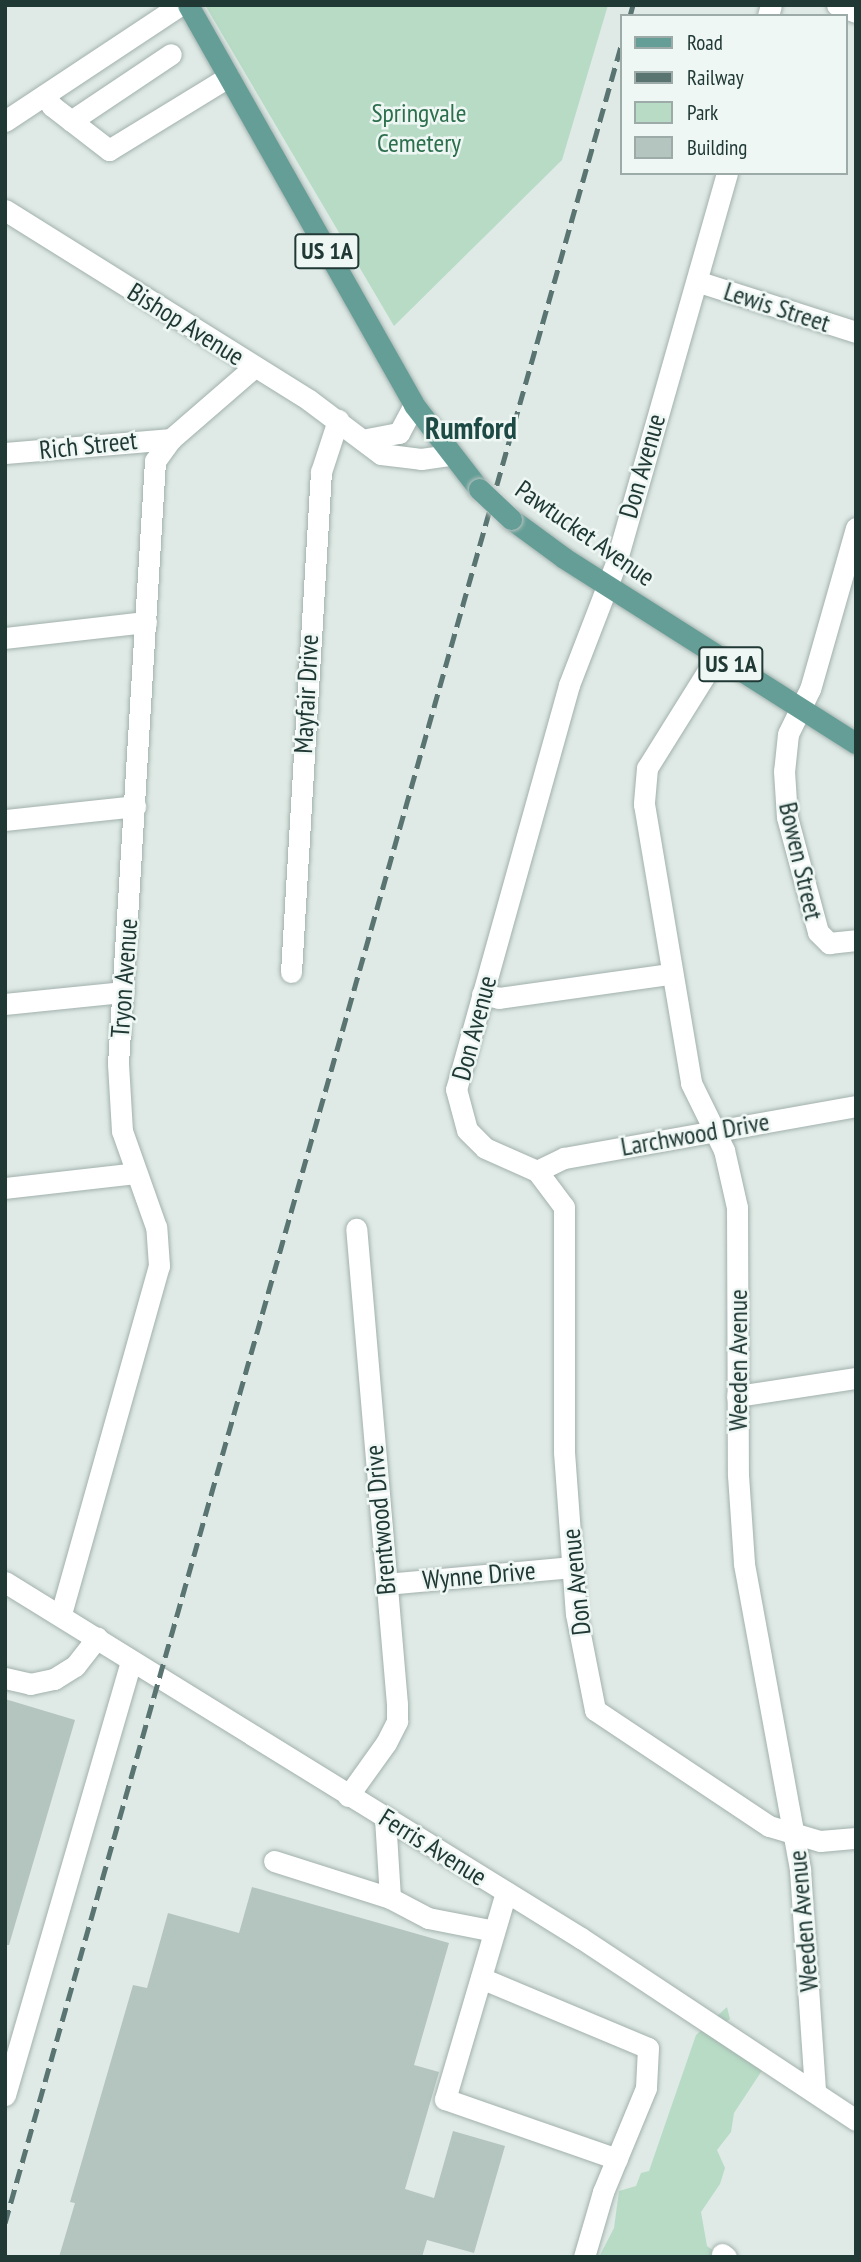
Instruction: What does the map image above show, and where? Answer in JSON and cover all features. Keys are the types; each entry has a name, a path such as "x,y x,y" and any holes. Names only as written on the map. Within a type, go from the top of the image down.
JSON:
{"main road":[{"name":"Pawtucket Avenue","path":"188,5 414,405 449,455 479,489 511,519 605,585 856,743"}],"street":[{"path":"5,121 180,5"},
{"path":"837,5 856,12"},
{"path":"71,121 171,54"},
{"path":"45,95 71,121 109,150 228,76"},
{"name":"Don Avenue","path":"726,175 699,282 616,564 605,585 569,685 460,1068 458,1109 467,1130 485,1147 537,1171 564,1207 564,1452 572,1567 590,1696 603,1719 769,1826 795,1837 820,1841 856,1838"},
{"name":"Bishop Avenue","path":"5,210 338,420 367,439 382,454 400,458 449,455"},
{"name":"Lewis Street","path":"699,282 856,332"},
{"name":"Tryon Avenue","path":"61,1614 159,1266 156,1227 136,1172 118,1105 155,461 172,439 254,367"},
{"path":"367,439 399,433 414,405"},
{"name":"Mayfair Drive","path":"291,972 321,472 338,420"},
{"name":"Rich Street","path":"5,453 172,439"},
{"path":"800,708 810,690 856,528"},
{"path":"5,638 146,622"},
{"name":"Weeden Avenue","path":"717,656 647,768 643,788 670,974 691,1083 714,1129 737,1207 740,1500 751,1619 795,1837 816,2056 815,2091"},
{"name":"Bowen Street","path":"800,708 788,734 787,817 818,932 829,943 856,940"},
{"path":"5,820 135,806"},
{"path":"482,995 499,998 670,974"},
{"path":"5,1004 123,992"},
{"name":"Larchwood Drive","path":"537,1171 564,1158 714,1129 856,1106"},
{"path":"5,1188 136,1172"},
{"name":"Brentwood Drive","path":"348,1796 397,1721 356,1229"},
{"path":"737,1396 856,1378"},
{"name":"Wynne Drive","path":"386,1584 572,1567"},
{"name":"Ferris Avenue","path":"5,1582 61,1614 131,1661 506,1892 856,2120"},
{"path":"5,1678 30,1684 54,1679 75,1666 97,1638"},
{"path":"5,2095 12,2049 131,1661"},
{"path":"385,1818 390,1898"},
{"path":"274,1861 390,1898 428,1917 494,1931"},
{"path":"506,1892 445,2099 617,2159"},
{"path":"481,1978 649,2048 646,2088 617,2159 584,2257"}],"green space":[{"name":"Springvale Cemetery","path":"205,5 608,5 562,160 394,326"},
{"path":"727,2007 730,2019 723,2024 771,2057 734,2113 731,2132 717,2150 725,2168 720,2184 701,2212 707,2246 722,2257 599,2257 614,2228 619,2191 636,2186 641,2173 649,2171 696,2035"}],"building":[{"path":"5,1699 75,1720 9,1945 5,1945"},
{"path":"252,1887 449,1943 414,2065 439,2072 405,2189 434,2198 453,2131 505,2146 474,2253 427,2240 422,2257 59,2257 75,2203 70,2202 133,1985 147,1988 168,1913 239,1933"}],"railway":[{"path":"631,14 633,5"},
{"path":"5,2223 620,50"}],"district":[{"name":"Rumford","path":"471,428"}]}
